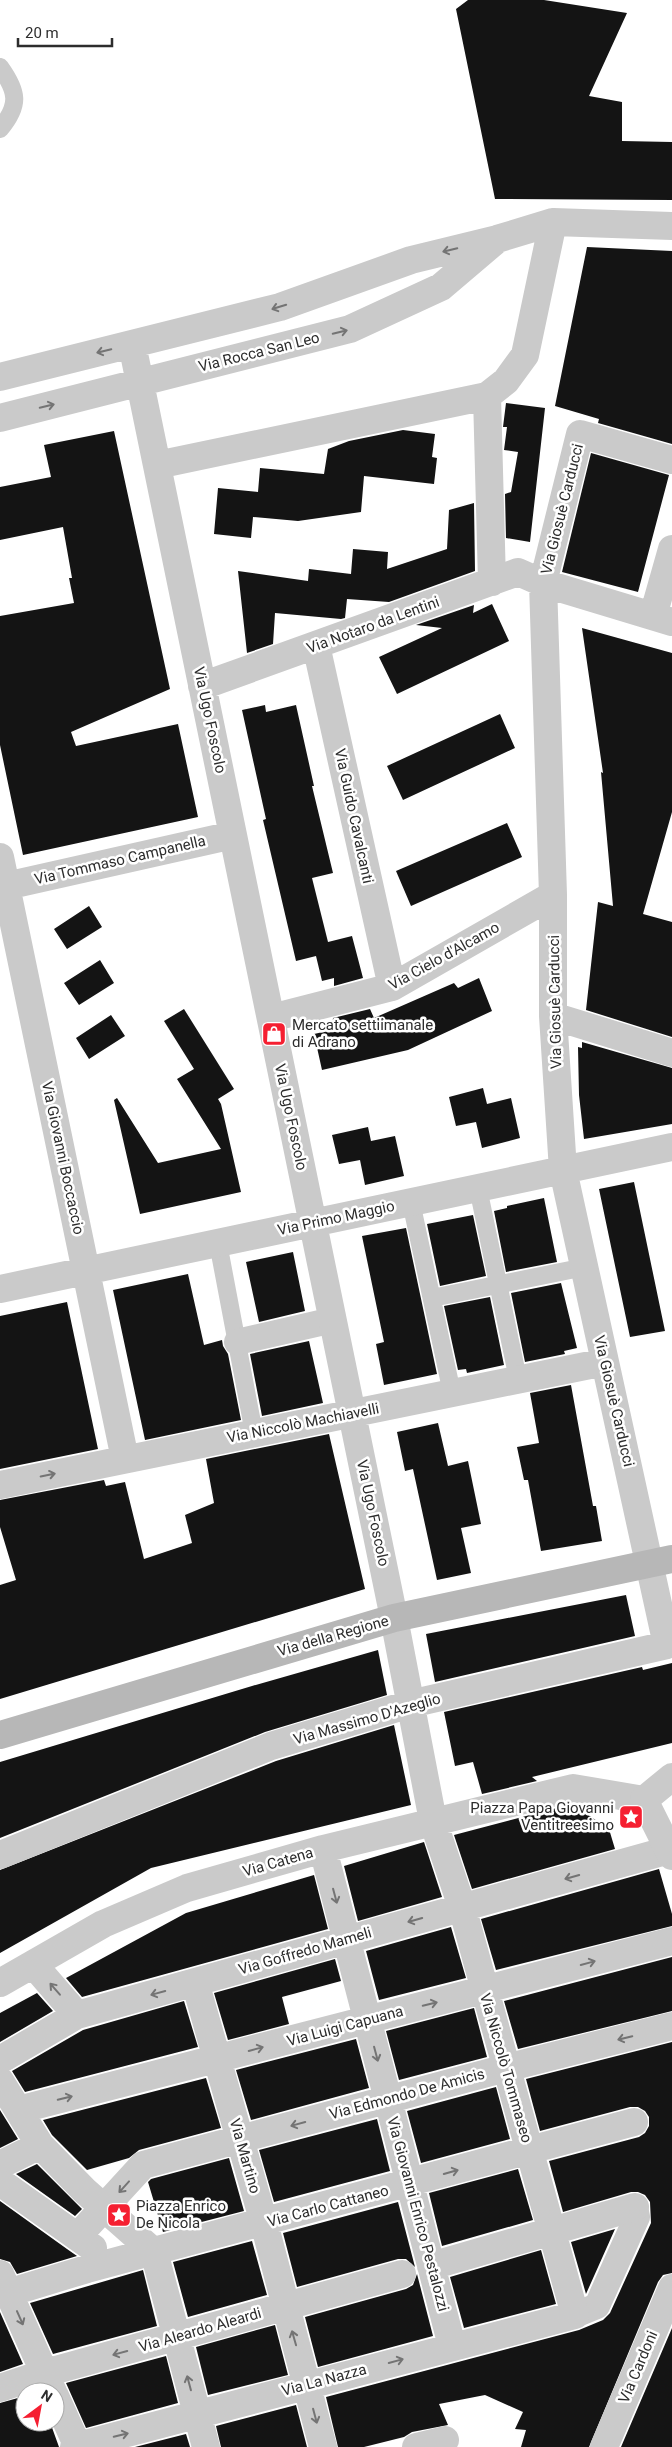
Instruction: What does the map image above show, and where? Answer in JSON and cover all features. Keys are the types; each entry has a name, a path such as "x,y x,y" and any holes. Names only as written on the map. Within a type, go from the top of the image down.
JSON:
{"main road":[{"name":"Via della Regione","path":"0,1735 394,1618 661,1562"}],"street":[{"name":"Via Rocca San Leo","path":"0,377 280,307 411,260 497,239 552,222 672,226"},
{"path":"157,465 487,396 506,381 525,355 552,222"},
{"name":"Via Rocca San Leo","path":"0,418 350,329 440,287 497,239"},
{"name":"Via Ugo Foscolo","path":"132,344 353,1413 433,1821"},
{"path":"487,396 492,582"},
{"name":"Via Giosuè Carducci","path":"661,1562 605,1362 562,1170 554,1016 553,895 543,583 580,434 672,460"},
{"path":"663,619 672,549"},
{"name":"Via Notaro da Lentini","path":"202,686 518,572 543,583 663,619"},
{"name":"Via Guido Cavalcanti","path":"316,645 392,987"},
{"name":"Via Tommaso Campanella","path":"6,886 233,835"},
{"name":"Via Giovanni Boccaccio","path":"0,857 125,1459"},
{"name":"Via Cielo d'Alcamo","path":"271,1018 392,987 553,895"},
{"path":"554,1016 672,1053"},
{"name":"Via Primo Maggio","path":"0,1289 672,1146"},
{"path":"237,1342 333,1320"},
{"name":"Via Niccolò Machiavelli","path":"0,1485 605,1362"},
{"name":"Via Massimo D'Azeglio","path":"0,1855 271,1746 410,1704 668,1645 661,1562"},
{"path":"670,1853 644,1800 672,1777"},
{"name":"Via Catena","path":"0,1983 103,1924 187,1888 323,1849 573,1788 644,1800"},
{"name":"Via Niccolò Tommaseo","path":"433,1821 462,1907 576,2315"},
{"name":"Via Giovanni Enrico Pestalozzi","path":"323,1849 452,2346"},
{"name":"Via Goffredo Mameli","path":"0,2060 77,2015 619,1864 670,1853"},
{"name":"Via Luigi Capuana","path":"18,2110 672,1940"},
{"path":"33,1964 77,2015"},
{"name":"Via Martino","path":"195,1982 264,2223 284,2306 324,2447"},
{"name":"Via Edmondo De Amicis","path":"95,2199 143,2165 506,2068 672,2026"},
{"path":"0,2081 40,2145 95,2199 159,2255 176,2337 206,2447"},
{"name":"Via Carlo Cattaneo","path":"4,2283 87,2270 159,2255 264,2223 634,2122"},
{"path":"0,2165 40,2145"},
{"path":"0,2182 115,2263"},
{"path":"78,2238 95,2199"},
{"path":"431,2266 635,2207 637,2216 597,2306 576,2315"},
{"name":"Via Aleardo Aleardi","path":"64,2382 176,2337 402,2274"},
{"path":"4,2283 49,2382"},
{"name":"Via Cardoni","path":"604,2447 663,2334 672,2288"},
{"name":"Via La Nazza","path":"76,2447 307,2384 576,2315"},
{"name":"Via Aleardo Aleardi","path":"0,2388 15,2388"},
{"path":"65,2421 76,2447"},
{"path":"416,2447 445,2440"}],"lane":[{"path":"0,67 12,84 16,102 0,129"},
{"path":"478,1188 518,1379"},
{"path":"411,1202 452,1393"},
{"path":"218,1242 254,1433"},
{"path":"432,1298 585,1267"}],"building":[{"path":"468,0 544,0 627,13 589,96 622,102 622,141 672,142 672,200 495,199 456,9"},
{"path":"587,247 672,251 672,444 598,423 599,419 555,406"},
{"path":"506,403 545,408 530,542 506,538 505,494 511,492 518,452 504,450 507,427 503,427"},
{"path":"403,430 435,434 432,457 437,458 434,484 364,476 361,512 298,521 253,517 251,538 214,534 218,488 258,492 260,468 324,474 328,449 349,441"},
{"path":"114,431 170,689 71,732 76,746 178,724 198,817 23,855 0,745 0,616 74,603 69,578 72,578 63,527 0,540 0,487 51,477 44,445"},
{"path":"591,453 669,475 638,592 562,572"},
{"path":"474,503 475,571 389,602 347,599 345,618 341,619 275,613 273,644 247,653 238,571 308,581 309,569 351,574 353,549 388,552 387,569 447,549 449,510"},
{"path":"492,604 509,641 397,694 379,657 442,628 416,625 474,605 473,613"},
{"path":"582,628 672,653 672,812 643,914 672,922 672,1037 586,1010 598,902 613,906 601,772 603,773"},
{"path":"265,705 266,712 296,705 314,786 312,786 333,873 312,878 328,942 352,936 363,978 334,986 334,978 322,981 316,956 296,961 263,820 266,819 242,710"},
{"path":"500,714 515,748 403,800 387,766"},
{"path":"507,823 522,857 411,906 396,871"},
{"path":"89,906 102,927 67,949 54,929"},
{"path":"100,960 114,983 79,1005 64,983"},
{"path":"479,978 492,1011 408,1050 322,1070 314,1034 332,1030 333,1018 370,1009 374,1018 454,983 458,988"},
{"path":"184,1009 234,1089 218,1099 221,1104 241,1192 140,1214 114,1100 117,1098 158,1163 221,1149 177,1079 194,1069 164,1021"},
{"path":"111,1015 125,1036 89,1059 76,1038"},
{"path":"582,1042 672,1068 672,1124 584,1139 579,1095 578,1047 582,1048"},
{"path":"483,1088 487,1104 511,1098 520,1138 482,1148 476,1122 456,1126 449,1097"},
{"path":"368,1127 371,1141 395,1136 404,1176 365,1185 360,1160 339,1164 332,1135"},
{"path":"634,1182 665,1331 630,1337 599,1189"},
{"path":"544,1198 557,1262 506,1272 494,1211 507,1208 507,1206"},
{"path":"473,1215 486,1276 440,1286 427,1224"},
{"path":"406,1228 437,1374 384,1385 376,1344 384,1342 362,1236"},
{"path":"293,1252 305,1311 259,1322 246,1262"},
{"path":"188,1274 204,1345 222,1340 228,1354 241,1420 145,1440 113,1290"},
{"path":"561,1283 577,1348 564,1351 565,1354 525,1362 511,1293"},
{"path":"490,1297 504,1365 467,1373 466,1369 458,1370 444,1306"},
{"path":"67,1302 98,1449 0,1469 0,1316"},
{"path":"309,1341 323,1403 262,1416 250,1354"},
{"path":"571,1385 593,1506 596,1506 602,1541 541,1551 528,1480 524,1480 517,1447 539,1443 530,1393"},
{"path":"438,1423 448,1466 468,1461 481,1524 461,1528 471,1573 437,1580 413,1469 405,1471 397,1432"},
{"path":"329,1434 365,1589 0,1699 0,1585 16,1580 0,1527 0,1500 104,1480 106,1486 125,1482 144,1559 192,1543 185,1515 214,1503 206,1459"},
{"path":"626,1595 635,1636 435,1682 426,1634"},
{"path":"378,1650 387,1695 265,1732 0,1838 0,1762"},
{"path":"672,1663 672,1743 532,1777 537,1781 482,1794 473,1762 455,1766 444,1712 642,1667 643,1670"},
{"path":"394,1725 411,1805 151,1868 0,1953 0,1870 276,1761"},
{"path":"572,1804 609,1829 615,1849 472,1889 454,1835"},
{"path":"424,1842 442,1897 358,1921 344,1866"},
{"path":"659,1869 672,1914 672,1926 496,1970 481,1919"},
{"path":"314,1875 328,1929 82,1997 66,1978 186,1913"},
{"path":"451,1927 466,1978 379,2000 366,1951"},
{"path":"672,1957 672,2011 518,2049 504,2001"},
{"path":"335,1959 341,1981 282,1997 289,2024 228,2040 214,1993"},
{"path":"37,1993 53,2011 0,2042 0,2013"},
{"path":"184,2001 198,2047 25,2092 12,2071 83,2030"},
{"path":"474,2008 487,2057 399,2080 386,2031"},
{"path":"356,2039 369,2088 251,2120 236,2070"},
{"path":"672,2042 672,2273 663,2275 658,2282 589,2447 521,2447 526,2430 515,2429 523,2412 485,2395 439,2404 448,2425 412,2432 404,2437 364,2447 338,2447 326,2397 579,2330 603,2320 610,2313 651,2223 650,2202 645,2195 631,2192 563,2212 549,2161 639,2137 645,2133 649,2126 649,2117 645,2111 638,2107 630,2107 540,2131 526,2079"},
{"path":"206,2078 221,2128 139,2150 129,2158 87,2170 52,2135 43,2120"},
{"path":"496,2087 510,2139 421,2163 407,2111"},
{"path":"0,2110 18,2139 0,2148"},
{"path":"377,2119 390,2171 274,2202 259,2150"},
{"path":"229,2158 244,2211 163,2232 148,2182 151,2179"},
{"path":"37,2164 82,2209 75,2216 16,2174"},
{"path":"518,2169 533,2220 442,2246 429,2193"},
{"path":"0,2201 77,2256 17,2274 10,2262 0,2259"},
{"path":"398,2202 415,2267 406,2259 398,2259 297,2287 283,2233"},
{"path":"615,2229 586,2294 571,2242"},
{"path":"252,2241 267,2295 188,2317 173,2262"},
{"path":"541,2250 556,2304 464,2328 450,2277"},
{"path":"143,2270 157,2326 53,2354 30,2303"},
{"path":"417,2274 433,2336 318,2367 305,2317 406,2289 413,2285"},
{"path":"0,2312 23,2364 0,2372"},
{"path":"275,2325 288,2375 208,2395 196,2347"},
{"path":"672,2328 672,2447 621,2447"},
{"path":"166,2356 178,2403 86,2428 66,2383"},
{"path":"15,2399 15,2432 54,2432 59,2447 0,2447 0,2403"},
{"path":"296,2405 307,2447 221,2447 216,2426"},
{"path":"186,2434 190,2447 135,2447"}],"place":[{"name":"Mercato settiimanale di Adrano","path":"274,1034"},
{"name":"Piazza Papa Giovanni Ventitreesimo","path":"631,1817"},
{"name":"Piazza Enrico De Nicola","path":"119,2215"}]}
